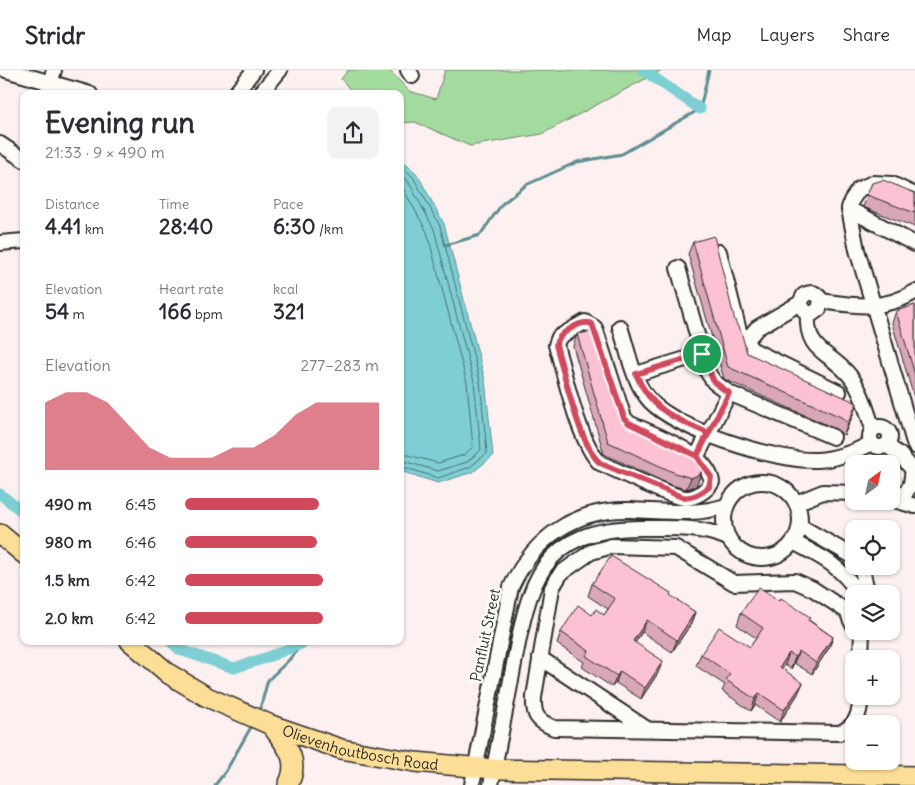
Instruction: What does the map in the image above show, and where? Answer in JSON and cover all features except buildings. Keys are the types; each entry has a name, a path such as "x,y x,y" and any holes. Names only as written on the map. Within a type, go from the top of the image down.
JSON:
{"main road":[{"path":"0,534 20,551"},
{"name":"Olievenhoutbosch Road","path":"135,645 169,674 207,697 271,725 341,749 415,762 473,776 915,776"},
{"path":"271,725 293,757 292,777 288,785"}],"street":[{"path":"6,70 77,90"},
{"path":"238,90 254,70"},
{"path":"263,90 280,70"},
{"path":"0,144 20,157"},
{"path":"915,195 892,184 872,183 859,188 851,200 849,209 852,229 915,446"},
{"path":"849,209 915,244"},
{"path":"0,243 20,241"},
{"path":"719,252 740,331 745,342 757,353 838,392"},
{"path":"678,268 702,354 714,382 729,393 833,437"},
{"path":"900,496 912,484 914,470 886,445 878,447 872,436 858,387 851,377 818,350 809,334 804,308 804,295 812,293 816,294 822,301 875,306 890,304 914,296"},
{"path":"745,342 757,328 804,308"},
{"path":"582,323 592,324 624,418 629,423 697,456 707,470 712,482 705,491 688,498 600,463 593,456 585,438 556,345 557,339 582,323"},
{"path":"620,327 642,390 656,406 708,433 772,455 816,460 839,457 872,436"},
{"path":"636,374 702,354"},
{"path":"697,456 729,393"},
{"path":"766,482 778,486 788,493 796,503 800,514 800,526 793,542 779,554 768,558 756,558 740,551 728,538 723,517 726,506 732,495 742,487 766,482"},
{"path":"796,503 823,492 845,493"},
{"path":"900,501 915,506"},
{"name":"Panfluit Street","path":"473,776 511,588 519,571 538,545 553,533 590,515 628,510 694,513 726,506"},
{"path":"800,526 845,552"},
{"path":"493,777 530,592 537,576 556,555 588,535 614,528 699,529 728,538"},
{"path":"793,542 837,566 853,585"},
{"path":"845,609 813,589 795,581 734,583 676,548 612,546 591,552 561,574 552,588 533,711 537,719 554,728 839,733 849,729 857,719 861,705"},
{"path":"540,658 647,730"}],"green space":[{"path":"348,70 389,70 409,91 436,99 445,70 662,70 542,134 470,146 415,122 404,123 404,90 351,90 341,79"}],"water":[{"path":"404,163 406,163 417,174 444,224 485,380 493,456 473,472 438,483 404,472"}],"waterway":[{"path":"643,70 700,109"},
{"path":"446,245 480,235 502,204 526,185 577,162 622,154 700,109 709,70"},
{"path":"0,494 20,510"},
{"path":"174,645 180,650 234,668 298,645"},
{"path":"260,709 268,680 289,660 301,645"},
{"path":"215,785 226,771 251,727"}],"route":[{"path":"702,354 636,374 642,390 656,406 708,433 697,456 629,423 624,418 595,328 592,324 589,322 582,323 557,339 556,345 582,429 593,456 600,463 682,497 688,498 705,491 709,487 712,482 711,477 697,456 729,393 714,382 708,373 702,354"}]}
